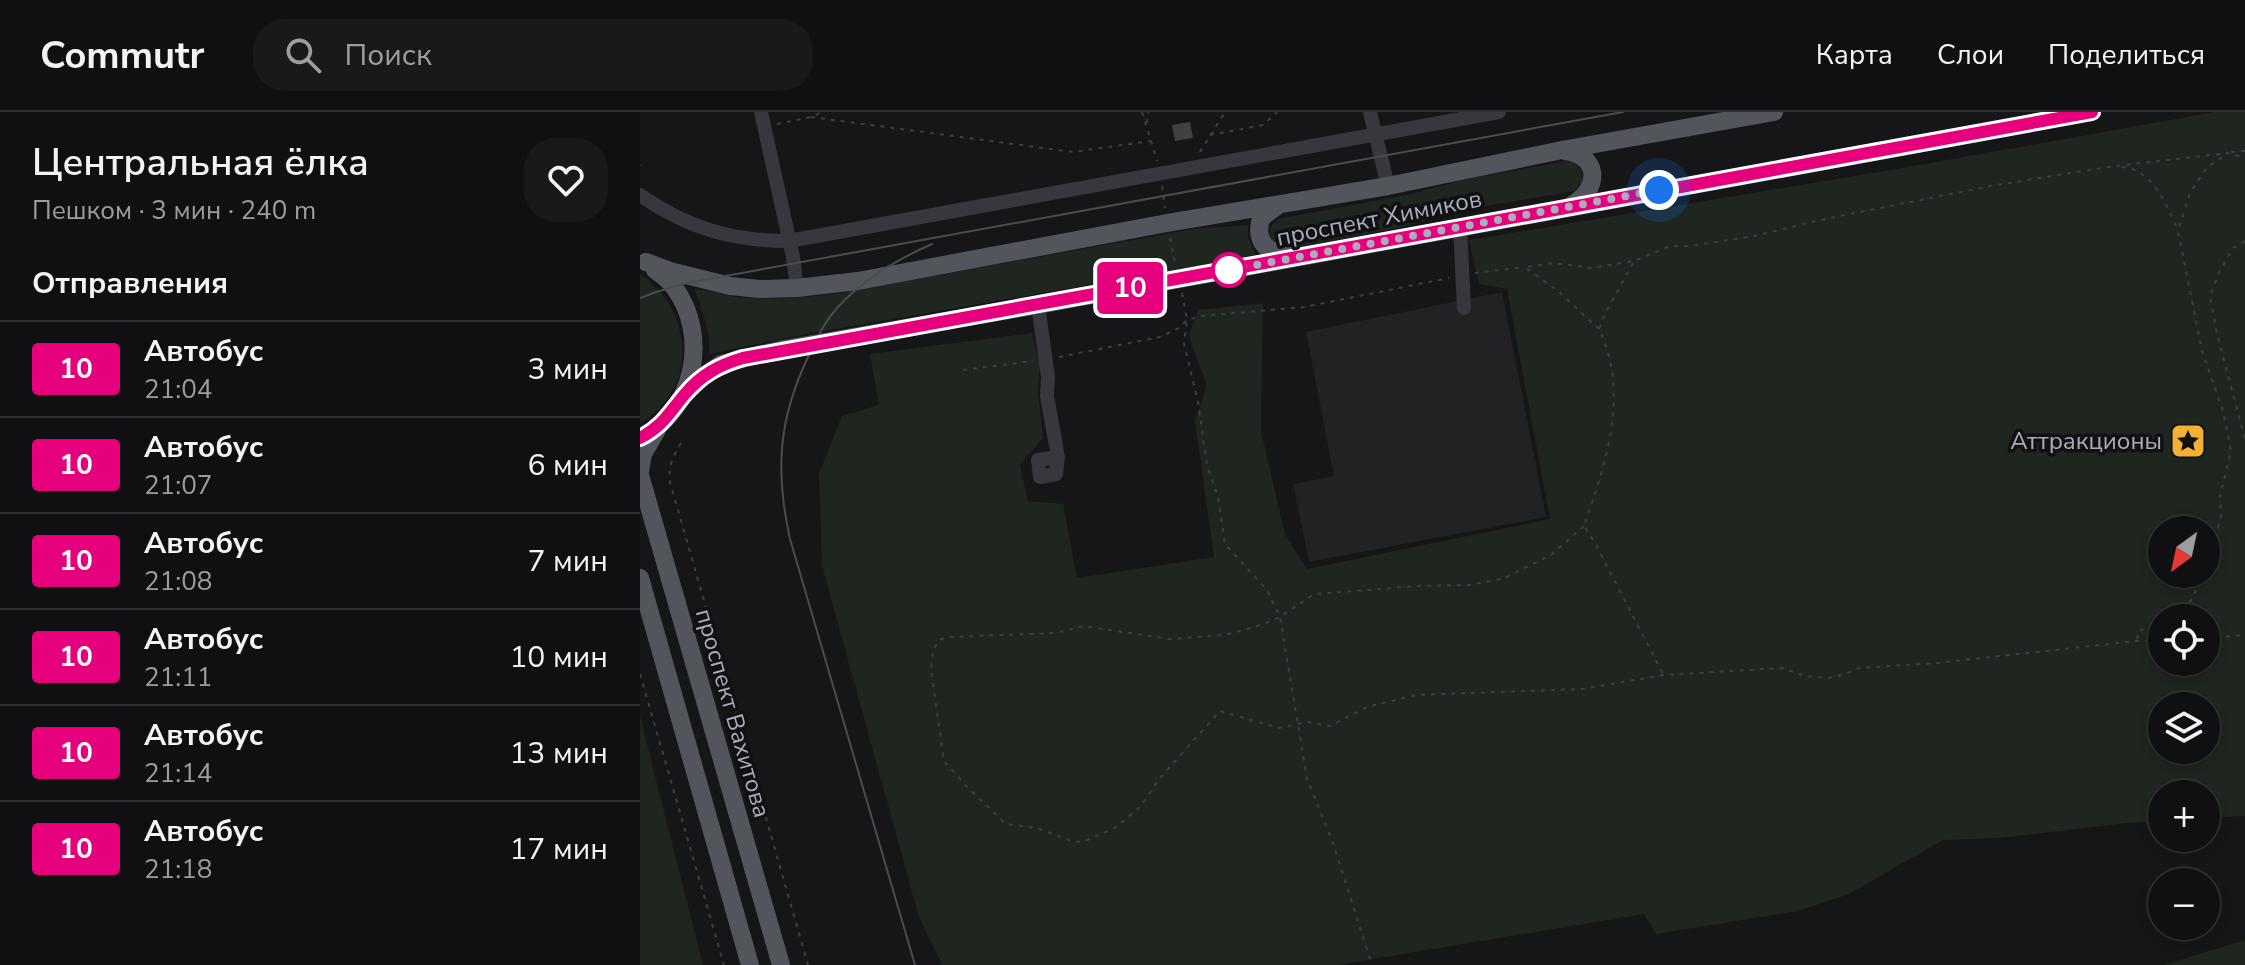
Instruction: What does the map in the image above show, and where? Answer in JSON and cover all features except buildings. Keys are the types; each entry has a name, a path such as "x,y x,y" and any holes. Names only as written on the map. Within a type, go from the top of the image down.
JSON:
{"main road":[{"name":"проспект Химиков","path":"643,261 730,286 759,289 858,281 1167,223 1388,186 1562,150 1774,112"},
{"name":"проспект Химиков","path":"685,394 721,364 743,358 2092,112"},
{"path":"1562,150 1581,156 1592,173 1588,192 1567,207"},
{"path":"1279,204 1261,218 1260,238 1274,252 1300,257"},
{"name":"проспект Вахитова","path":"643,261 674,286 691,323 694,358 685,394 643,454 640,473 781,965"},
{"name":"проспект Вахитова","path":"640,438 659,427"},
{"path":"640,578 750,965"}],"street":[{"path":"1370,112 1388,186"},
{"path":"640,195 664,212 724,235 789,241 1499,112"},
{"path":"762,119 797,288"},
{"path":"1460,227 1464,308"},
{"path":"1038,305 1048,377 1047,396 1058,457"}],"path":[{"path":"811,117 822,112"},
{"path":"1142,112 1160,174"},
{"path":"1147,124 1148,112"},
{"path":"1190,168 1225,112"},
{"path":"1210,135 1263,125 1277,112"},
{"path":"762,119 811,117 1073,152 1152,141"},
{"path":"1471,273 1554,263 1591,268 1634,261 1670,246 1754,236 1981,188 2115,166 2245,151"},
{"path":"2228,153 2245,158"},
{"path":"2178,231 2190,193 2207,167 2228,153"},
{"path":"2115,166 2133,168 2146,176 2166,204 2178,231 2202,351 2223,411 2231,451 2220,496 2220,518"},
{"path":"2245,241 2233,248 2210,296 2245,439"},
{"path":"1599,329 1634,261"},
{"path":"1525,267 1558,291 1599,329 1608,347 1613,381 1613,431 1584,526 1551,555 1502,579 1469,585 1314,594 1280,617 1225,635 1170,639 1083,626 1056,633 947,637 939,640 933,650 931,670 944,761 969,789 1006,824 1037,828 1074,842 1085,841 1115,828 1141,806 1177,757 1220,711 1279,728 1298,723 1335,725 1367,707 1402,697 1582,689 1664,675 1782,668 1805,676 1828,678 1859,668 1937,663 2148,641"},
{"path":"963,370 1045,360 1160,337 1179,328 1187,320 1201,316 1304,307 1456,276"},
{"path":"1179,279 1187,320 1184,343 1198,402 1205,456 1218,497 1225,544 1267,590 1280,617 1307,779 1333,843 1372,965"},
{"path":"681,443 668,470 670,482 808,965"},
{"path":"1584,526 1664,675"},
{"path":"2136,641 2139,630 2148,629"},
{"path":"2220,637 2245,635"},
{"path":"640,674 724,965"}],"shaded area":[{"path":"2215,112 2245,112 2245,816 2220,817 2220,780 2148,780 2148,822 1999,838 1943,840 1849,894 1798,911 1656,934 1644,914 1337,965 942,965 919,917 822,566 819,474 842,416 879,405 870,354 1032,333 1040,366 1038,392 1043,438 1020,465 1028,501 1063,504 1077,578 1214,557 1195,421 1207,386 1189,337 1198,310 1263,303 1261,431 1285,534 1307,569 1550,519 1507,289 1479,284 1469,240"},
{"path":"1568,161 1578,166 1582,175 1582,183 1575,191 1452,212 1399,228 1287,249 1269,239 1270,227 1278,219"},
{"path":"1248,225 1248,237 1256,256 807,334 709,355 706,322 694,290 762,298 835,294 1193,229"},
{"path":"640,274 658,289 671,308 679,328 682,349 680,370 672,390 659,408 640,423"},
{"path":"1502,292 1546,517 1309,562 1293,484 1334,476 1306,332"},
{"path":"640,716 703,965 640,965"},
{"path":"2245,940 2245,965 2164,965"}],"tram line":[{"path":"640,298 687,283 1623,112"},
{"path":"915,965 790,539 781,468 785,423 791,401 809,355 828,319 869,279 932,244"}],"bus line":[{"name":"10","path":"640,438 659,427 703,377 721,364 743,358 2092,112"}],"place":[{"name":"Аттракционы","path":"2188,441"}],"route":[{"path":"1229,270 1659,190"}]}
